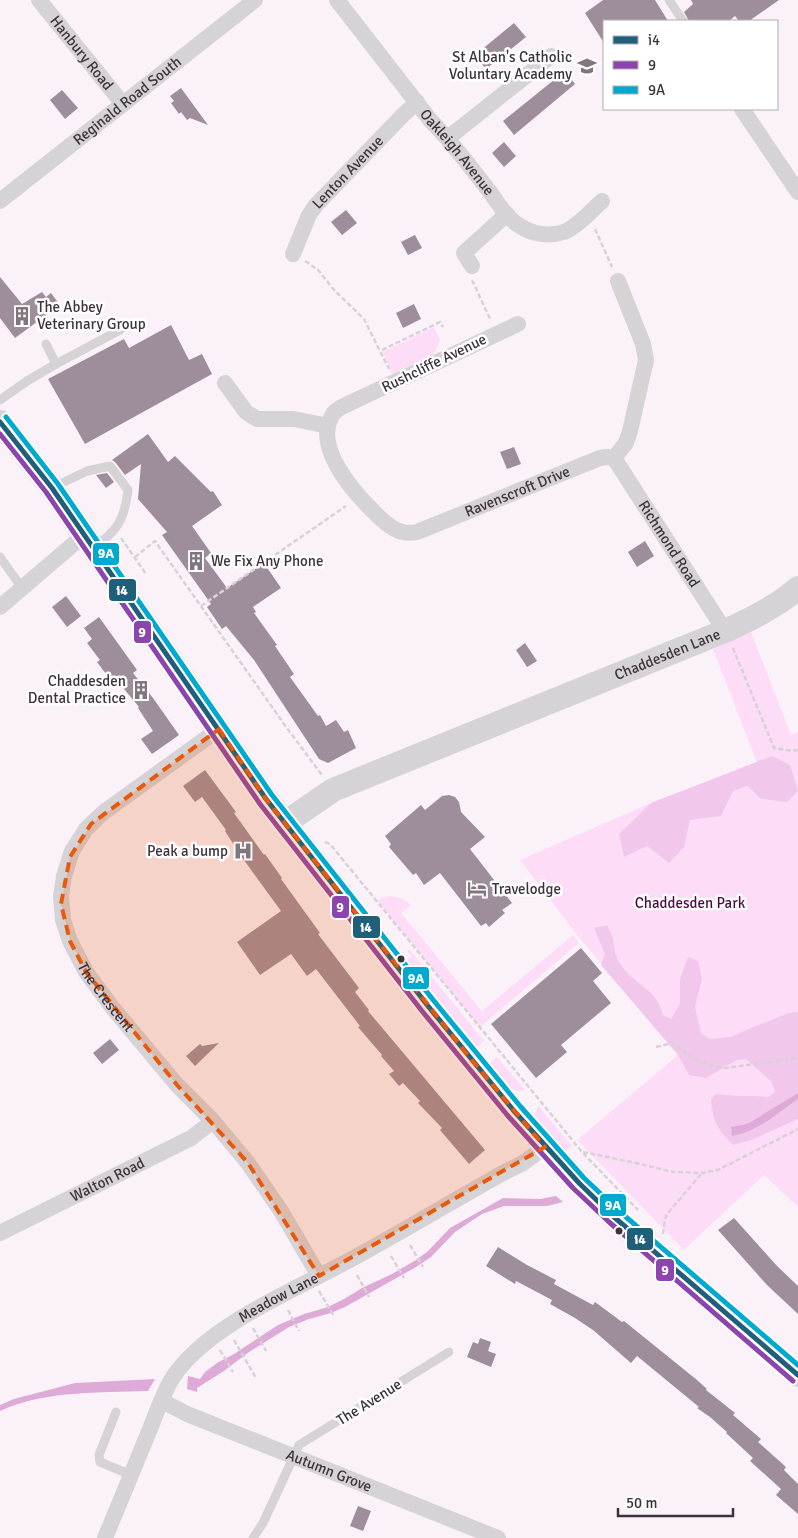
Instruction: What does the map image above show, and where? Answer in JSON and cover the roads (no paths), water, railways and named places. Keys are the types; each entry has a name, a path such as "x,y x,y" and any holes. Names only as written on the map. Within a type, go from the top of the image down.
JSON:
{"street":[{"name":"Hanbury Road","path":"39,0 122,104"},
{"name":"Reginald Road South","path":"0,202 255,0"},
{"name":"Oakleigh Avenue","path":"337,0 518,226 541,234 564,232 602,201"},
{"path":"448,138 551,56"},
{"name":"Lenton Avenue","path":"292,254 316,205 417,102"},
{"path":"743,110 798,192"},
{"path":"472,266 464,253 507,214"},
{"path":"614,458 626,442 630,431 646,360 643,344 618,281"},
{"name":"Rushcliffe Avenue","path":"328,426 331,416 335,411 518,324"},
{"path":"225,383 246,412 257,419 294,419 328,426"},
{"path":"0,422 52,488 266,799 466,1053 545,1147 614,1217 798,1375"},
{"name":"Ravenscroft Drive","path":"328,426 327,439 346,481 386,523 401,532 412,532 463,514 600,458 614,458"},
{"name":"Richmond Road","path":"614,458 725,631"},
{"path":"0,607 22,588 89,542"},
{"name":"Chaddesden Lane","path":"285,823 333,790 725,631 762,614 798,588"},
{"name":"The Crescent","path":"219,729 104,812 91,824 70,857 61,896 63,920 70,941 86,972 112,1008 177,1085 213,1121 258,1175 319,1276"},
{"name":"Walton Road","path":"0,1233 191,1138 213,1121"},
{"name":"Meadow Lane","path":"105,1538 172,1379 185,1362 213,1337 246,1315 503,1172 523,1163 545,1147"},
{"name":"Autumn Grove","path":"162,1401 187,1414 498,1538"}],"lane":[{"path":"669,0 682,20"},
{"path":"0,400 26,381 120,330"},
{"path":"46,344 56,364"},
{"path":"52,488 87,471 110,466 128,490 126,509 116,530 89,542"},
{"path":"0,557 22,588"},
{"name":"The Avenue","path":"253,1538 263,1523 299,1445 449,1352"},
{"path":"116,1412 98,1460 131,1475"}],"place":[{"name":"St Alban's Catholic Voluntary Academy","path":"587,66"},
{"name":"The Abbey Veterinary Group","path":"22,316"},
{"name":"We Fix Any Phone","path":"196,561"},
{"name":"Chaddesden Dental Practice","path":"141,690"},
{"name":"Peak a bump","path":"243,851"},
{"name":"Travelodge","path":"477,889"}],"park label":[{"name":"Chaddesden Park","path":"690,903"}]}
